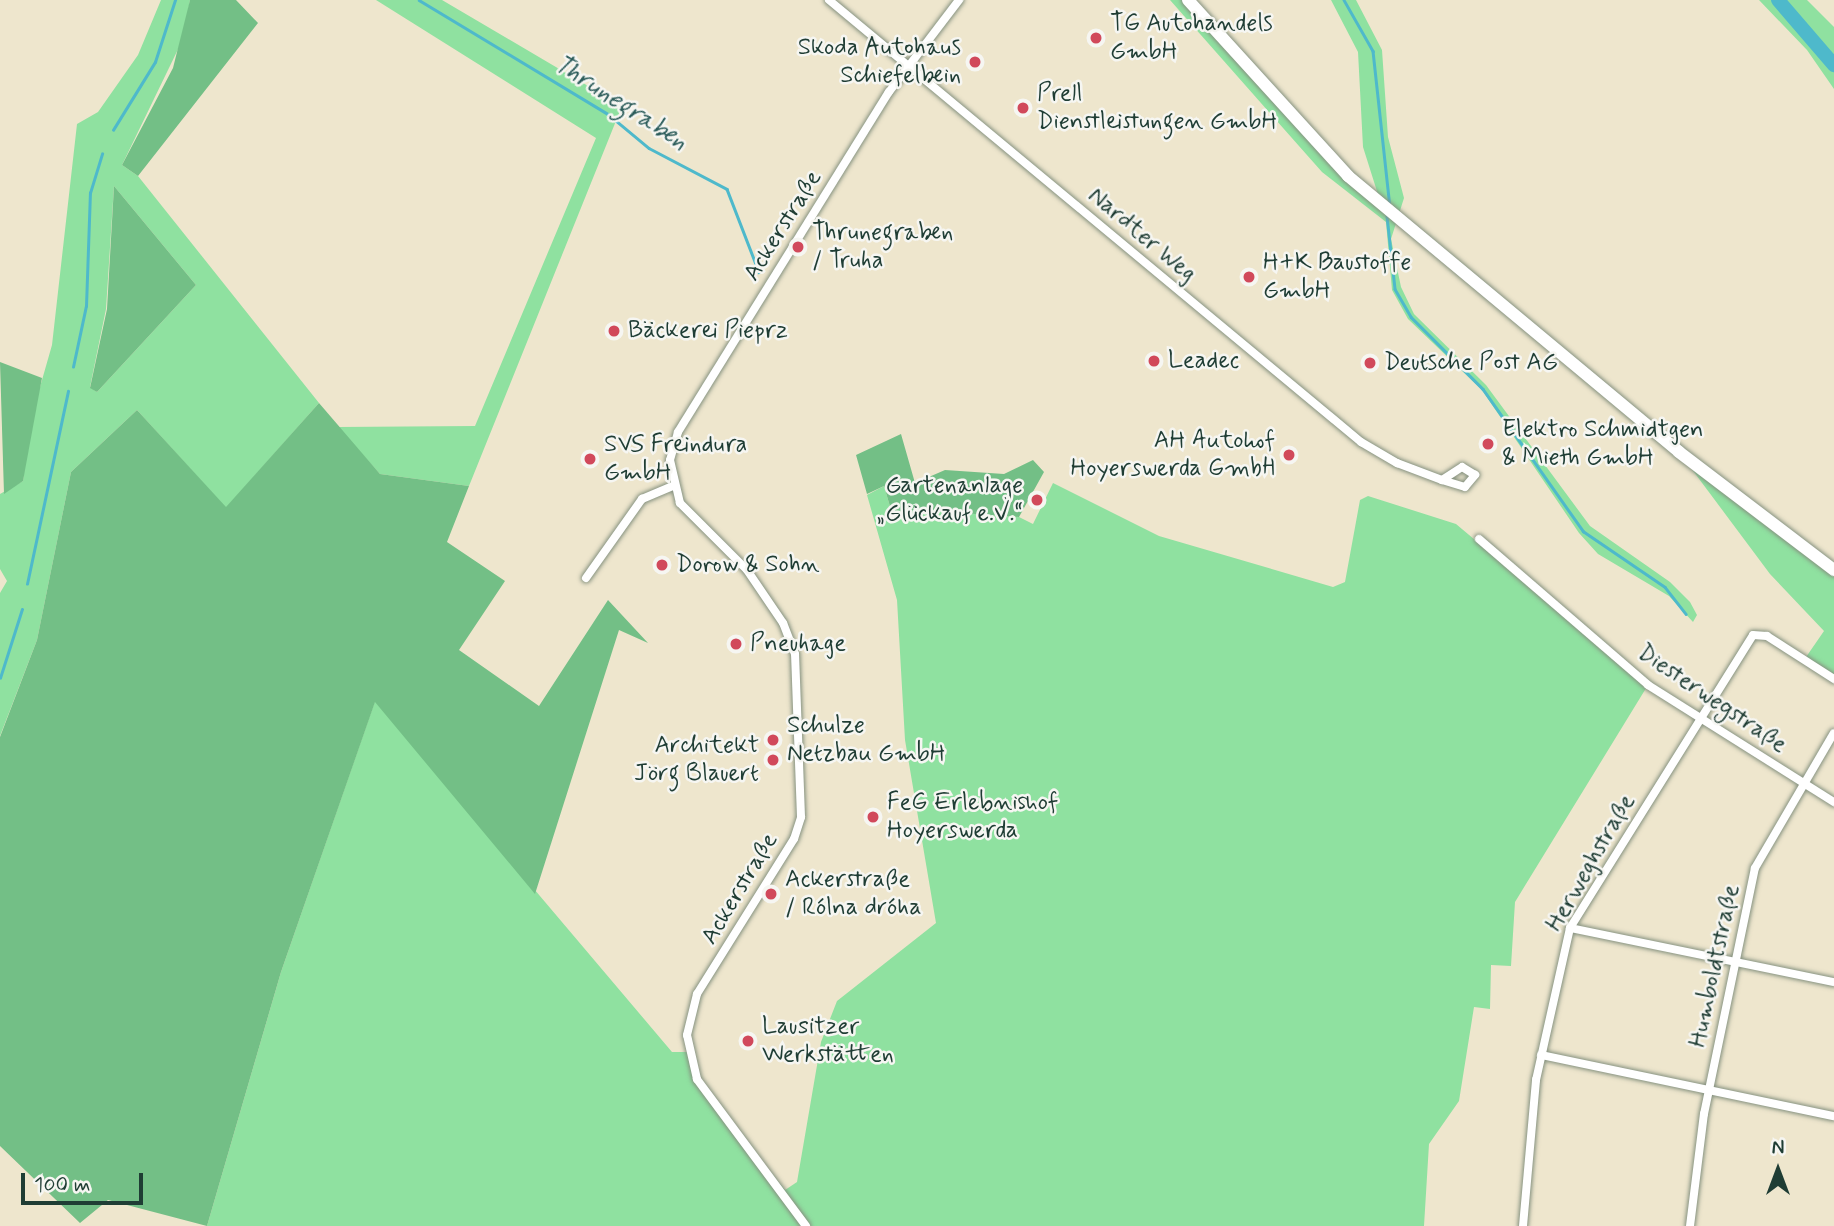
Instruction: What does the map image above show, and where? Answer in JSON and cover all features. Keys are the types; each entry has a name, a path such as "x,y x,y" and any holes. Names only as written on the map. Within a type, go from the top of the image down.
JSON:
{"main road":[{"path":"1188,0 1309,136 1381,205 1679,452 1834,570"}],"street":[{"name":"Nardter Weg","path":"830,0 1361,442 1442,480"},
{"name":"Ackerstraße","path":"806,1226 697,1080 687,1035 697,995 794,839 801,817 795,654 782,622 747,570 688,516 673,486 670,460 678,432 908,66 959,0"},
{"path":"586,578 642,499 673,486"},
{"name":"Diesterwegstraße","path":"1479,539 1648,685 1834,802"},
{"name":"Herweghstraße","path":"1523,1226 1541,1055 1570,928 1700,719 1758,634 1834,679"},
{"name":"Humboldtstraße","path":"1689,1226 1709,1090 1758,859 1834,733"},
{"path":"1570,928 1834,982"},
{"path":"1541,1055 1834,1116"}],"green space":[{"path":"161,0 190,0 183,39 122,165 138,176 319,403 226,508 137,410 71,472 37,640 0,736 0,593 7,581 0,569 0,494 23,481 30,422 52,345 77,124 98,112 138,55","holes":["114,186 196,285 97,392 90,387 106,309"]},
{"path":"190,0 236,0 258,23 138,176 122,165 173,68"},
{"path":"376,0 442,0 622,106 469,486 380,474 338,427 475,426 596,138"},
{"path":"1170,0 1188,0 1381,204 1363,147 1358,52 1331,0 1356,0 1382,50 1388,137 1404,198 1391,239 1401,287 1414,314 1486,385 1590,526 1670,582 1690,602 1697,615 1693,622 1669,596 1598,554 1579,533 1482,390 1408,319 1392,290 1386,222 1322,172"},
{"path":"1759,0 1807,0 1834,27 1834,89 1807,50"},
{"path":"114,186 196,285 97,392 90,388 107,309"},
{"path":"0,362 42,378 23,481 4,494"},
{"path":"319,403 380,474 469,486 447,542 505,581 459,650 539,706 608,600 648,643 619,630 535,894 375,702 281,972 207,1226 108,1200 80,1223 0,1146 0,737 37,640 71,472 137,410 226,507"},
{"path":"901,434 915,483 945,470 1004,474 1033,460 1044,472 1019,517 918,510 894,520 884,486 867,494 856,455"},
{"path":"1679,452 1834,570 1834,679 1804,660 1824,631 1770,574"},
{"path":"1053,483 1159,536 1333,587 1345,582 1360,500 1368,496 1456,524 1648,685 1515,902 1511,966 1491,965 1490,1009 1474,1007 1459,1101 1429,1144 1424,1226 207,1226 281,972 375,701 672,1052 688,1052 697,1080 785,1190 797,1182 821,1042 837,1001 936,923 905,740 897,600 867,495 884,486 894,520 918,510 1019,517 1033,524"}],"waterway":[{"path":"113,130 155,62 175,0"},
{"name":"Thrunegraben","path":"419,0 608,114 649,148 727,189 759,272"},
{"path":"1344,0 1373,51 1390,207"},
{"path":"1778,0 1834,65"},
{"path":"73,367 86,306 90,193 102,154"},
{"path":"1387,216 1395,289 1411,317 1483,389 1583,531 1665,587 1686,614"},
{"path":"27,584 68,391"},
{"path":"0,678 22,609"}],"place":[{"name":"TG Autohandels GmbH","path":"1096,38"},
{"name":"Skoda Autohaus Schiefelbein","path":"975,62"},
{"name":"Prell Dienstleistungen GmbH","path":"1023,108"},
{"name":"Thrunegraben / Truha","path":"798,247"},
{"name":"H+K Baustoffe GmbH","path":"1249,277"},
{"name":"Bäckerei Pieprz","path":"614,331"},
{"name":"Leadec","path":"1154,361"},
{"name":"Deutsche Post AG","path":"1370,363"},
{"name":"Elektro Schmidtgen & Mieth GmbH","path":"1488,444"},
{"name":"AH Autohof Hoyerswerda GmbH","path":"1289,455"},
{"name":"SVS Freindura GmbH","path":"590,459"},
{"name":"Gartenanlage „Glückauf e.V.“","path":"1037,500"},
{"name":"Dorow & Sohn","path":"662,565"},
{"name":"Pneuhage","path":"736,644"},
{"name":"Schulze Netzbau GmbH","path":"773,740"},
{"name":"Architekt Jörg Blauert","path":"773,760"},
{"name":"FeG Erlebnishof Hoyerswerda","path":"873,817"},
{"name":"Ackerstraße / Rólna dróha","path":"771,894"},
{"name":"Lausitzer Werkstätten","path":"748,1041"}]}
